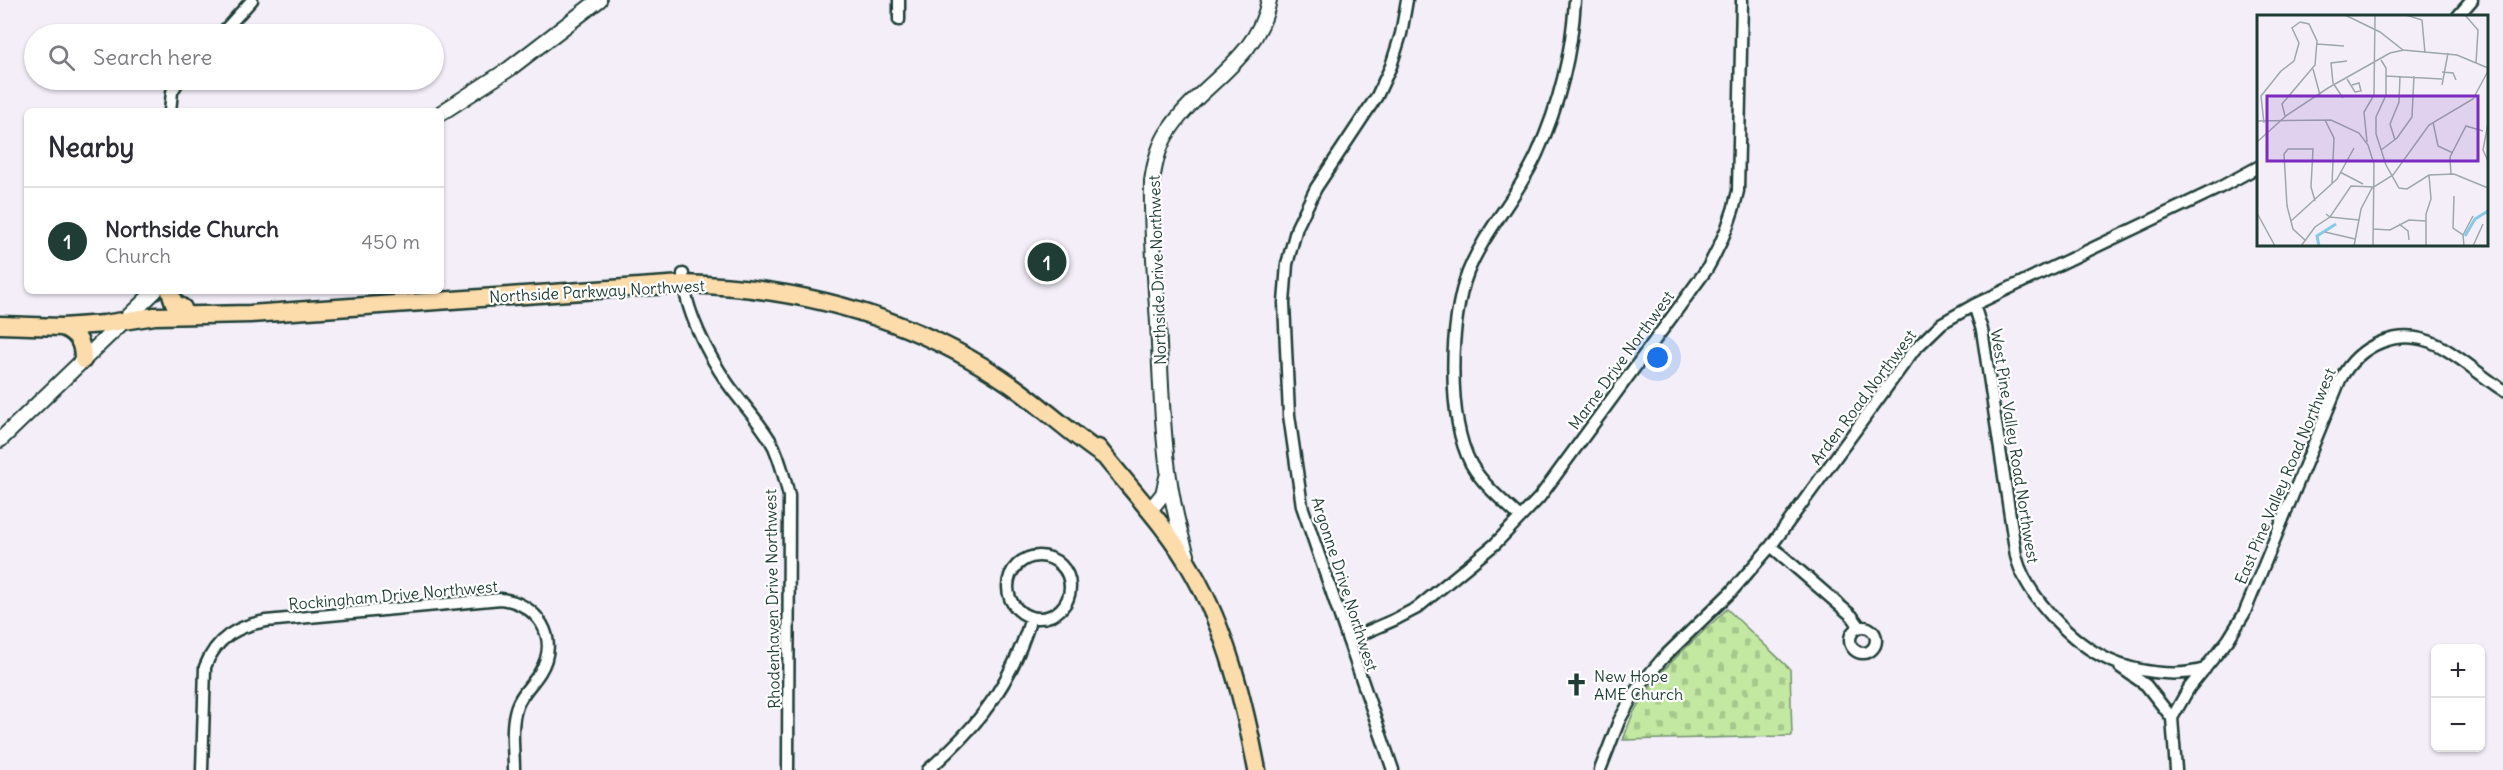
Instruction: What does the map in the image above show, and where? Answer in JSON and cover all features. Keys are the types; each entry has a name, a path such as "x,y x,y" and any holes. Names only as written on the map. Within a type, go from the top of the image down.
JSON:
{"main road":[{"name":"Northside Parkway Northwest","path":"0,324 62,327 126,318 250,314 683,279"},
{"name":"Northside Parkway Northwest","path":"444,290 683,279 760,279 800,285 859,301 908,317 980,353 1014,374 1067,415 1090,437 1153,514"},
{"path":"171,294 174,303 183,308"},
{"name":"Northside Parkway Northwest","path":"155,316 183,308 382,294"},
{"name":"Northside Parkway Northwest","path":"0,315 126,318"},
{"path":"62,327 77,336 82,346 83,360"},
{"name":"Northside Drive Northwest","path":"1153,514 1193,572 1213,615 1235,675 1257,770"}],"street":[{"path":"230,24 252,0"},
{"path":"444,111 509,69 599,0"},
{"path":"898,0 899,20"},
{"name":"Northside Drive Northwest","path":"1193,572 1178,525 1168,472 1151,196 1154,166 1163,141 1177,120 1232,68 1249,47 1260,29 1269,0"},
{"name":"Argonne Drive Northwest","path":"1393,770 1309,528 1298,483 1289,415 1285,282 1291,245 1304,211 1377,96 1391,66 1401,34 1407,0"},
{"path":"1520,517 1484,482 1463,446 1456,413 1454,331 1459,299 1468,271 1536,158 1551,120 1566,68 1575,0"},
{"name":"Marne Drive Northwest","path":"1348,640 1417,608 1495,544 1546,489 1707,269 1723,242 1733,214 1741,167 1742,0"},
{"path":"2459,15 2472,0"},
{"path":"170,108 174,90"},
{"name":"Arden Road Northwest","path":"1600,770 1619,721 1636,690 1663,658 1731,592 1771,546 1914,350 1942,323 1974,305 2219,188 2257,167"},
{"name":"Rhodenhaven Drive Northwest","path":"683,279 686,302 698,330 726,381 773,445 786,484 789,509 788,770"},
{"path":"0,440 152,294"},
{"name":"West Pine Valley Road Northwest","path":"1974,305 1982,330 2020,572 2029,588 2058,622 2079,640 2146,685 2172,718"},
{"name":"East Pine Valley Road Northwest","path":"2172,718 2189,688 2228,640 2244,614 2336,389 2344,371 2357,356 2380,342 2395,338 2412,337 2427,340 2445,349 2503,390"},
{"name":"Northside Drive Northwest","path":"1153,514 1163,494 1168,472"},
{"path":"1153,514 1167,507 1172,494"},
{"path":"1771,546 1852,616 1860,627"},
{"path":"1049,557 1060,564 1068,574 1069,597 1064,606 1055,614 1044,618 1030,617 1019,611 1011,601 1008,590 1009,577 1016,566 1026,558 1049,557"},
{"name":"Rockingham Drive Northwest","path":"202,770 203,679 210,654 225,636 240,627 266,621 501,600 519,603 535,613 543,624 548,641 547,658 540,673 522,693 516,708 514,770"},
{"path":"928,770 962,740 991,702 1017,657 1030,617"},
{"name":"West Pine Valley Road Northwest","path":"2111,661 2140,669 2182,674 2205,669"},
{"path":"2172,718 2176,770"}],"green space":[{"path":"1727,609 1790,669 1792,736 1623,740 1635,710 1654,682 1677,656"}],"place":[{"name":"Northside Church","path":"1047,262"},
{"name":"New Hope AME Church","path":"1576,685"}]}
